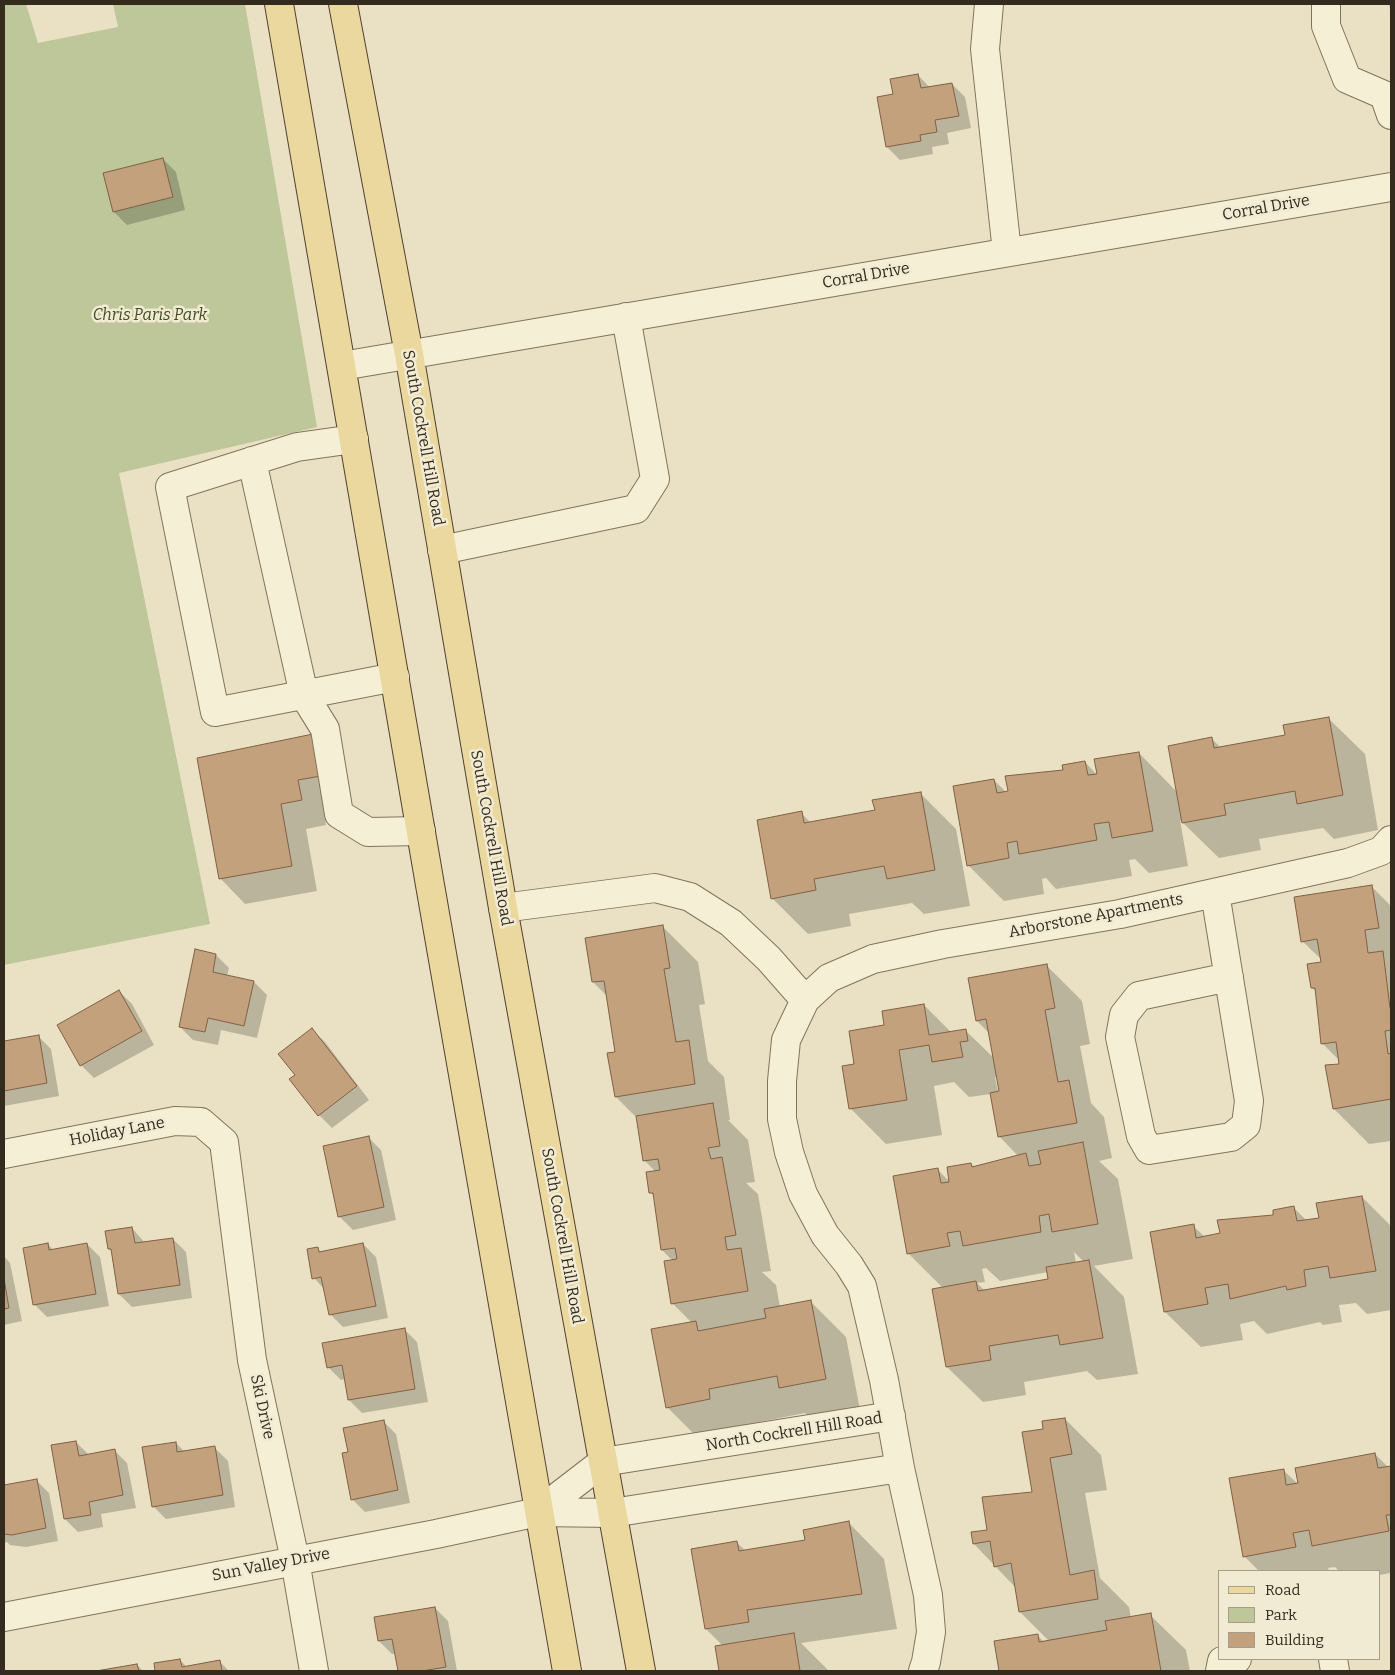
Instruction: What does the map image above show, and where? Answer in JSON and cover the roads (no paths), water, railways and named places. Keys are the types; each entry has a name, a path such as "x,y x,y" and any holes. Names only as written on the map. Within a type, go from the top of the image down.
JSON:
{"main road":[{"path":"279,4 538,1512 567,1671"},
{"name":"South Cockrell Hill Road","path":"343,4 408,354 503,908 640,1671"}],"street":[{"path":"989,4 985,49 1007,252"},
{"path":"1326,4 1326,26 1347,79 1384,95 1391,115"},
{"name":"Corral Drive","path":"342,366 1391,187"},
{"path":"442,550 636,509 656,480 626,317"},
{"path":"354,440 297,447 170,487 215,712 395,676"},
{"path":"252,461 304,695 326,729 339,814 368,832 421,831"},
{"name":"Arborstone Apartments","path":"891,1416 862,1286 825,1235 803,1194 788,1152 782,1119 782,1081 786,1040 804,1000 829,978 873,959 943,944 1120,914 1348,863 1381,851 1391,840"},
{"path":"503,908 655,888 690,897 731,923 769,960 804,1000"},
{"path":"1215,893 1250,1101 1246,1124 1231,1136 1149,1150 1140,1136 1120,1037 1124,1015 1139,996 1228,977"},
{"name":"Holiday Lane","path":"4,1154 174,1121 201,1122 224,1142"},
{"name":"Ski Drive","path":"224,1142 252,1360 295,1560 314,1671"},
{"name":"North Cockrell Hill Road","path":"538,1512 602,1462 891,1416 900,1468"},
{"path":"538,1512 612,1513 900,1468 928,1595 931,1632 923,1671"},
{"name":"Sun Valley Drive","path":"4,1617 436,1534 538,1512"},
{"path":"1220,1671 1222,1661 1229,1660"}],"park label":[{"name":"Chris Paris Park","path":"150,316"}]}
